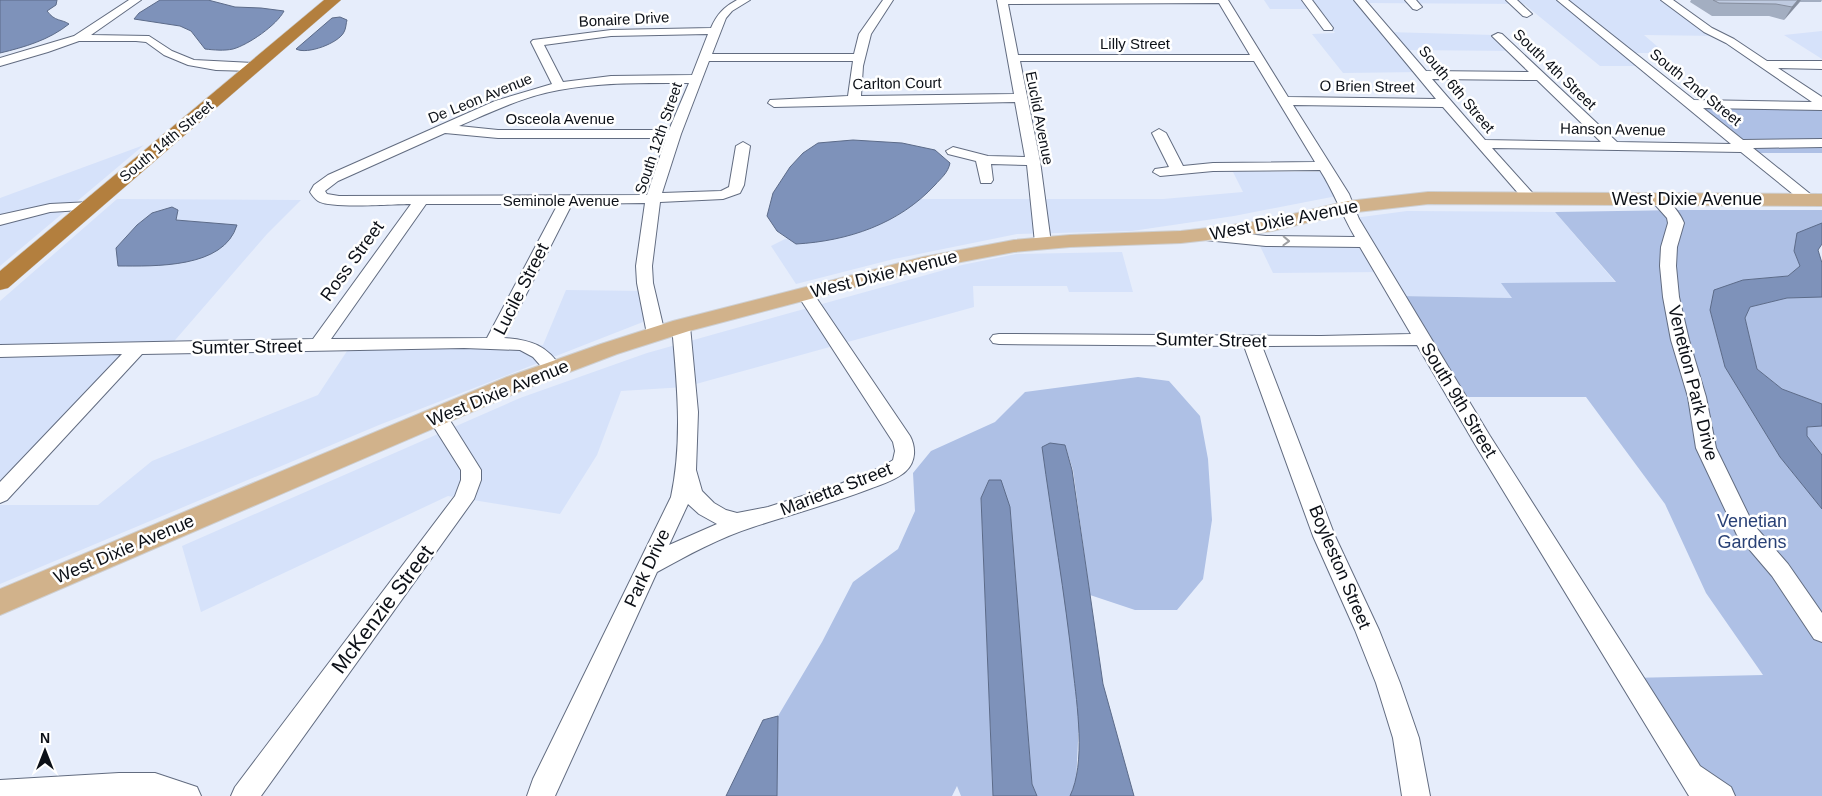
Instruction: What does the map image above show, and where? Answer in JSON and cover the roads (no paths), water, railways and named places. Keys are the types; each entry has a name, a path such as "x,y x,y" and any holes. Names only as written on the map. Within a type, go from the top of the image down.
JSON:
{"highway":[{"name":"South 14th Street","path":"0,283 333,0"}],"main road":[{"name":"West Dixie Avenue","path":"0,602 553,369 681,326 955,256 1043,243 1203,235 1272,225 1348,207 1428,198 1815,200"}],"street":[{"path":"0,62 78,38 136,0"},
{"name":"South 12th Street","path":"656,334 645,282 644,266 653,199 674,134 714,31 724,13 745,0"},
{"path":"854,100 858,58 868,28 888,0"},
{"path":"1002,0 1223,0"},
{"name":"Euclid Avenue","path":"1002,0 1033,161 1043,243"},
{"name":"South 9th Street","path":"1223,0 1325,166 1348,207 1352,219 1488,449 1704,796"},
{"path":"1307,0 1328,28"},
{"name":"South 6th Street","path":"1359,0 1481,144 1530,198"},
{"path":"1511,0 1527,14"},
{"name":"South 2nd Street","path":"1562,0 1742,146 1815,200"},
{"path":"1666,0 1708,30 1730,41 1822,104"},
{"name":"Bonaire Drive","path":"559,86 537,42 611,33 714,31"},
{"name":"South 4th Street","path":"1498,36 1612,145"},
{"path":"78,38 143,38 154,41 168,53 192,63 253,67"},
{"path":"705,58 858,58"},
{"name":"Lilly Street","path":"1012,58 1258,58"},
{"path":"1764,64 1822,65"},
{"path":"1424,75 1539,76"},
{"name":"De Leon Avenue","path":"340,200 323,198 317,192 333,178 510,100 559,86 634,79 695,79"},
{"name":"Carlton Court","path":"774,103 1020,98"},
{"name":"O Brien Street","path":"1285,101 1448,103"},
{"path":"1691,104 1822,104"},
{"name":"Osceola Avenue","path":"446,129 484,134 674,134"},
{"path":"1159,133 1178,170"},
{"name":"Hanson Avenue","path":"1481,144 1742,146 1822,143"},
{"name":"Seminole Avenue","path":"340,200 567,200 709,196 730,193 738,186 743,146"},
{"path":"953,151 984,159 1033,161"},
{"path":"984,159 986,180"},
{"path":"1160,172 1213,167 1325,166"},
{"name":"Venetion Park Drive","path":"1657,199 1674,216 1676,223 1669,247 1668,266 1671,297 1680,340 1697,397 1706,448 1745,529 1780,570 1822,632"},
{"name":"Lucile Street","path":"553,369 539,352 532,348 494,343 567,200"},
{"name":"Ross Street","path":"317,346 421,201"},
{"path":"0,220 50,208 90,206"},
{"path":"1203,235 1266,240 1366,242"},
{"name":"Marietta Street","path":"687,472 693,494 698,502 725,518 745,521 845,489 892,471 899,466 906,449 904,441 805,294"},
{"name":"Park Drive","path":"541,796 547,779 681,497 687,472 690,438 681,326"},
{"name":"Sumter Street","path":"1000,340 1423,339"},
{"name":"Boyleston Street","path":"1252,340 1324,536 1367,630 1388,682 1406,738 1416,796"},
{"name":"Sumter Street","path":"0,351 317,346 447,341 494,343"},
{"path":"0,494 137,349"},
{"name":"McKenzie Street","path":"245,796 464,499 471,480 471,470 438,416"},
{"path":"647,568 674,552 745,521"},
{"path":"1690,772 1721,796"},
{"path":"0,793 155,786 187,796"}],"park label":[{"name":"Venetian Gardens","path":"1752,531"}]}
